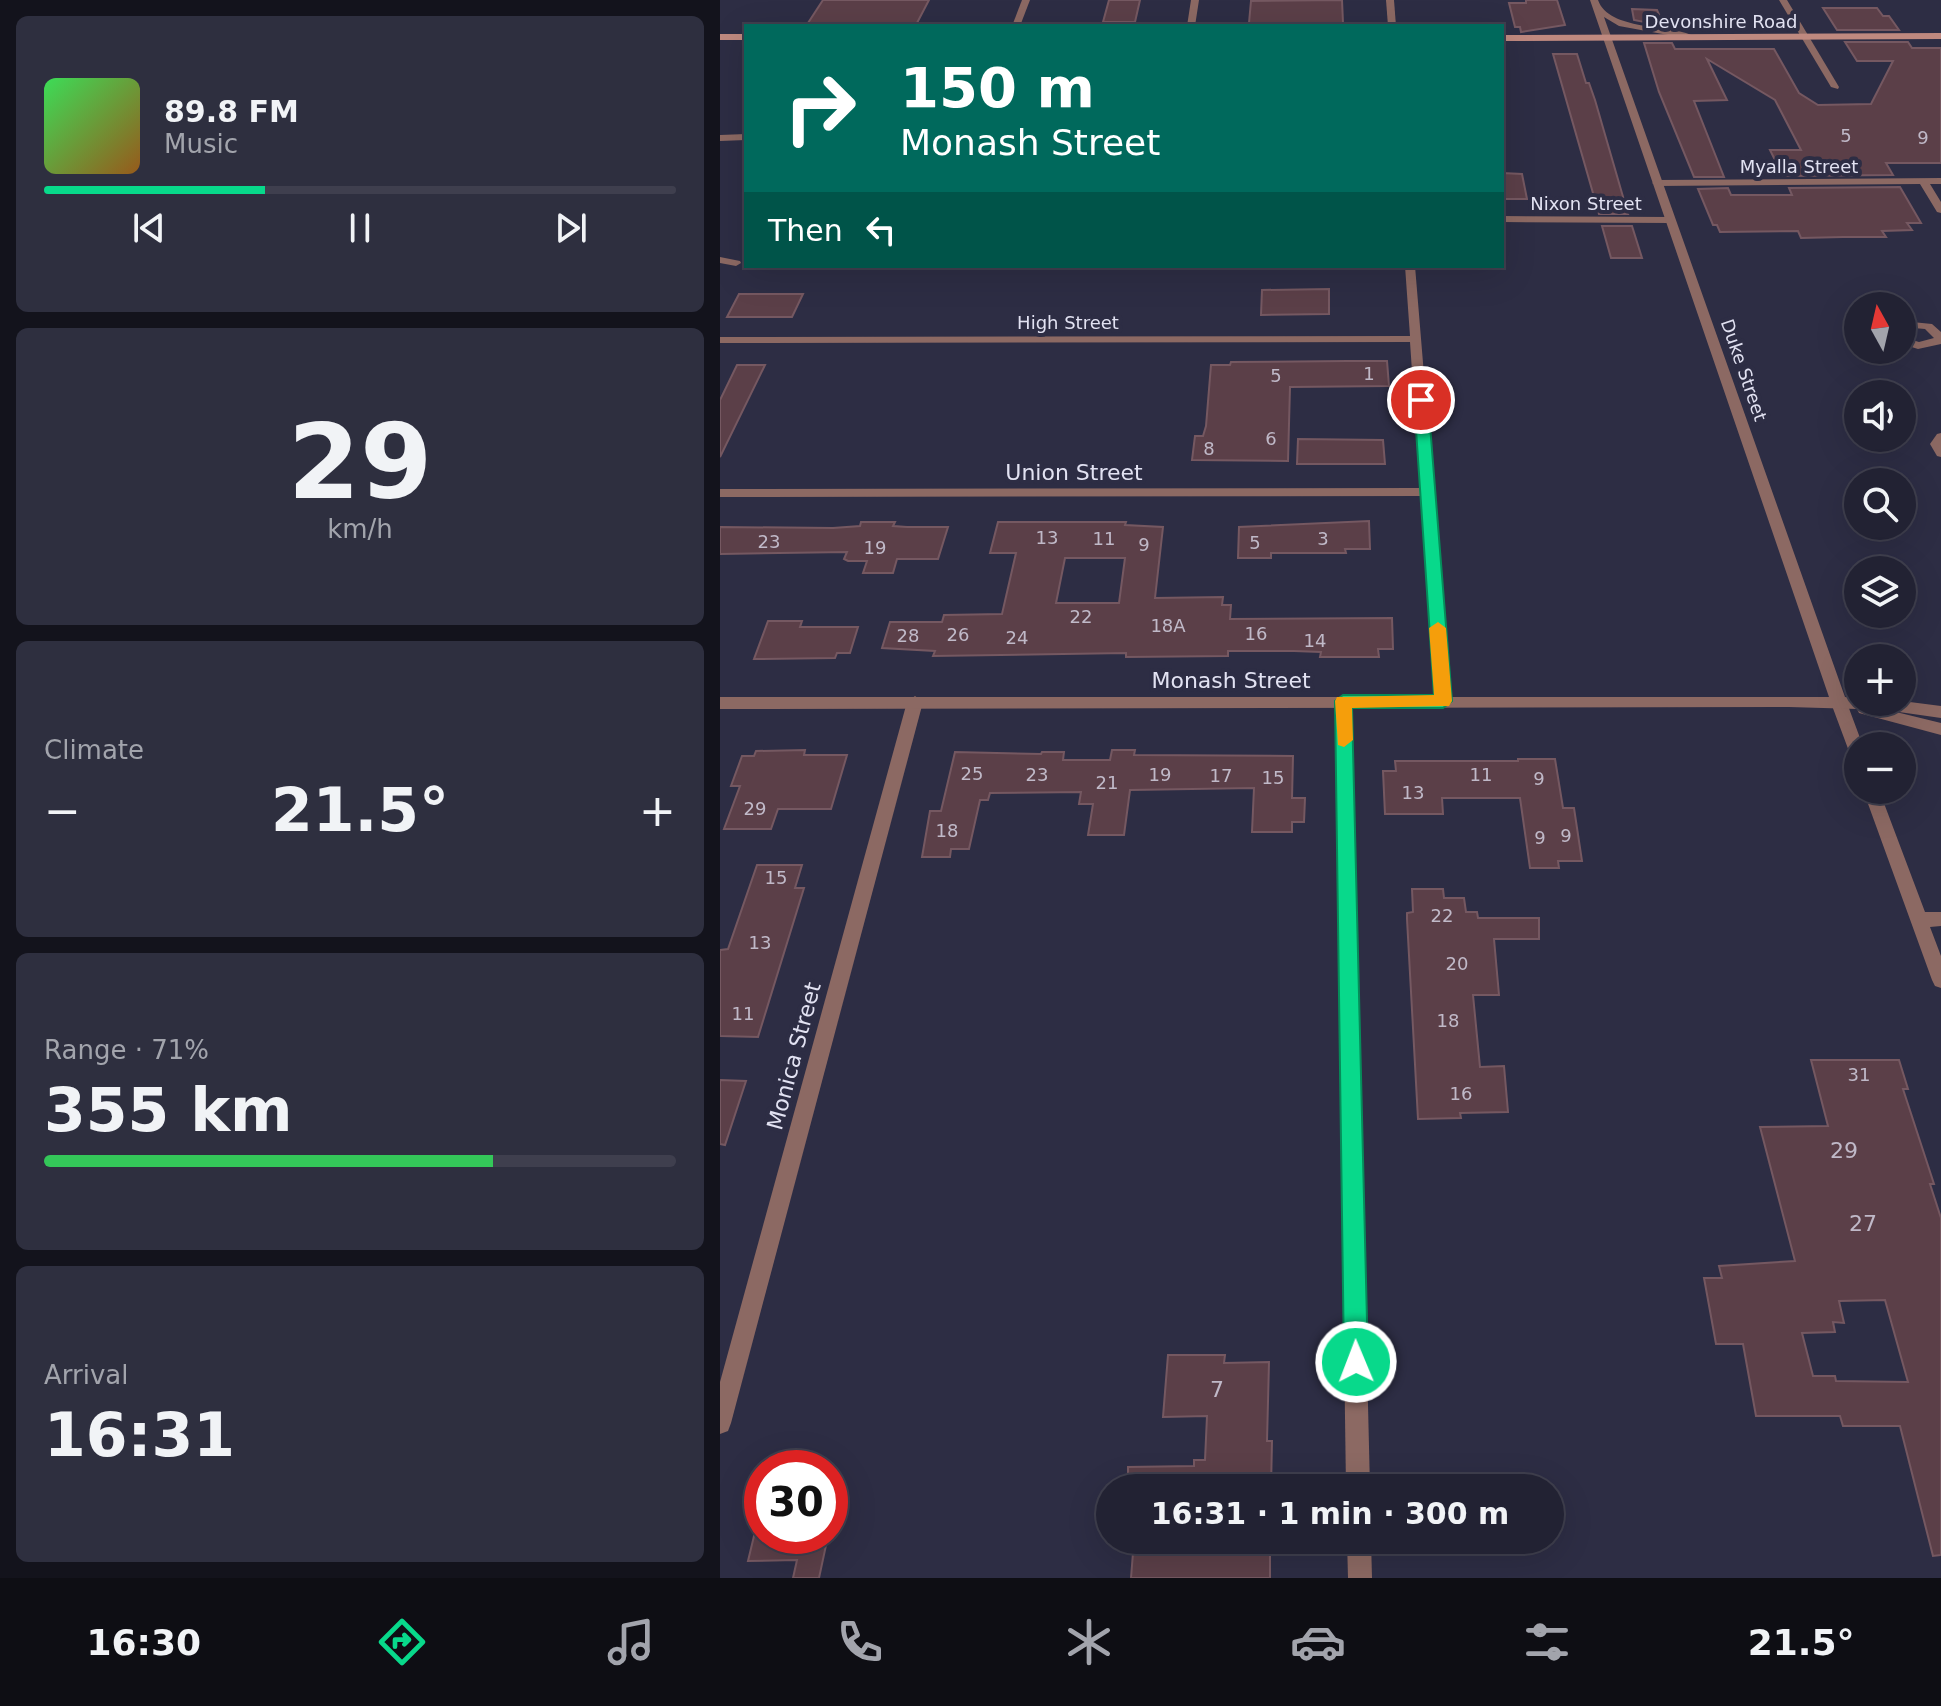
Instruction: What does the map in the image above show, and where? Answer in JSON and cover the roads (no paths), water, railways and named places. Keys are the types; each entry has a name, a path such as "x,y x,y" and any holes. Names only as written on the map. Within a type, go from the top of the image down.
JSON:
{"main road":[{"name":"Devonshire Road","path":"1504,38 1941,36"},
{"path":"720,37 744,37"}],"street":[{"path":"1017,24 1026,0"},
{"path":"1191,24 1195,0"},
{"path":"1390,0 1392,24"},
{"path":"1783,0 1835,87"},
{"path":"1596,5 1615,21 1637,28 1697,37"},
{"name":"Duke Street","path":"1596,5 1850,732"},
{"path":"720,138 744,137"},
{"path":"1923,181 1941,210"},
{"name":"Myalla Street","path":"1657,183 1941,181"},
{"name":"Nixon Street","path":"1504,219 1670,220"},
{"path":"720,260 736,263"},
{"path":"1410,268 1443,701"},
{"path":"1916,324 1940,334 1939,341 1932,345 1916,345"},
{"name":"High Street","path":"720,340 1416,339"},
{"path":"1941,437 1936,444 1941,453"},
{"name":"Union Street","path":"720,493 1427,492"},
{"path":"1343,701 1358,1474"},
{"name":"Monica Street","path":"720,1423 915,702"},
{"name":"Monash Street","path":"720,703 1839,703"},
{"path":"1839,703 1885,704 1941,712"},
{"path":"1839,703 1941,729"},
{"path":"1876,804 1941,980"},
{"path":"1920,920 1941,919"},
{"path":"1359,1554 1360,1578"}]}
